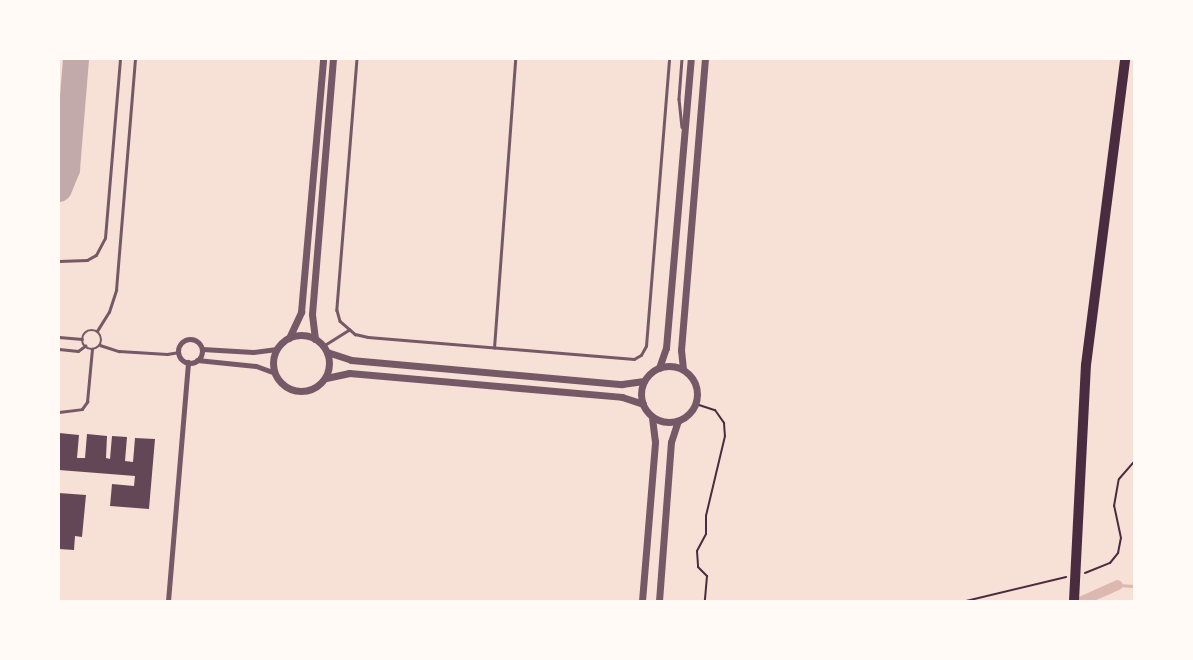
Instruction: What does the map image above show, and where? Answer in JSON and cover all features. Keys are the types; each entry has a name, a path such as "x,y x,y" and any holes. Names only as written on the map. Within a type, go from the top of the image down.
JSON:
{"highway":[{"path":"1074,601 1086,365 1125,59"}],"street":[{"path":"274,373 274,356 277,349 289,338 302,312 322,59"},
{"path":"315,339 312,314 333,59"},
{"path":"325,349 370,362 622,384 644,381 659,368 666,348 690,59"},
{"path":"326,378 359,374 622,397 643,404 652,416 660,421 678,421 687,417 696,404 695,382 683,369 681,350 705,59"},
{"path":"188,362 197,360 256,366 274,373 286,387 303,392 320,385 326,378 330,365 325,349 315,339 299,336 289,338"},
{"path":"168,601 188,362 179,352 181,344 187,340 198,342 202,349"},
{"path":"202,349 253,352 277,349"},
{"path":"197,360 202,349"},
{"path":"659,368 683,369"},
{"path":"643,404 644,381"},
{"path":"642,601 655,442 652,416"},
{"path":"659,601 671,442 678,421"}],"lane":[{"path":"59,262 87,260 96,255 105,238 120,59"},
{"path":"97,331 109,312 116,290 135,59"},
{"path":"357,59 337,310 340,321 349,330 368,337 634,359 641,355 646,346 669,59"},
{"path":"494,348 515,59"},
{"path":"682,59 679,99 684,142"},
{"path":"82,339 88,330 97,331"},
{"path":"325,349 349,330"},
{"path":"97,331 101,339 100,345"},
{"path":"59,337 82,339"},
{"path":"82,339 85,346 92,349 100,345 119,351 168,354 179,352"},
{"path":"59,349 78,351 85,346"},
{"path":"59,412 82,409 87,402 92,349"}],"path":[{"path":"696,404 715,410 724,423 725,436 706,516 706,534 697,551 698,567 707,576 705,601"}],"building":[{"path":"59,433 79,435 77,458 85,458 87,434 107,436 106,458 110,459 112,436 127,437 125,461 133,462 135,438 155,439 149,509 110,506 112,484 134,486 135,476 59,470"},
{"path":"59,493 86,495 82,537 75,536 74,550 59,549"}],"waterway":[{"path":"1118,585 1134,586"},
{"path":"1082,601 1118,585"}],"taxiway":[{"path":"59,189 67,169 76,59"}]}
